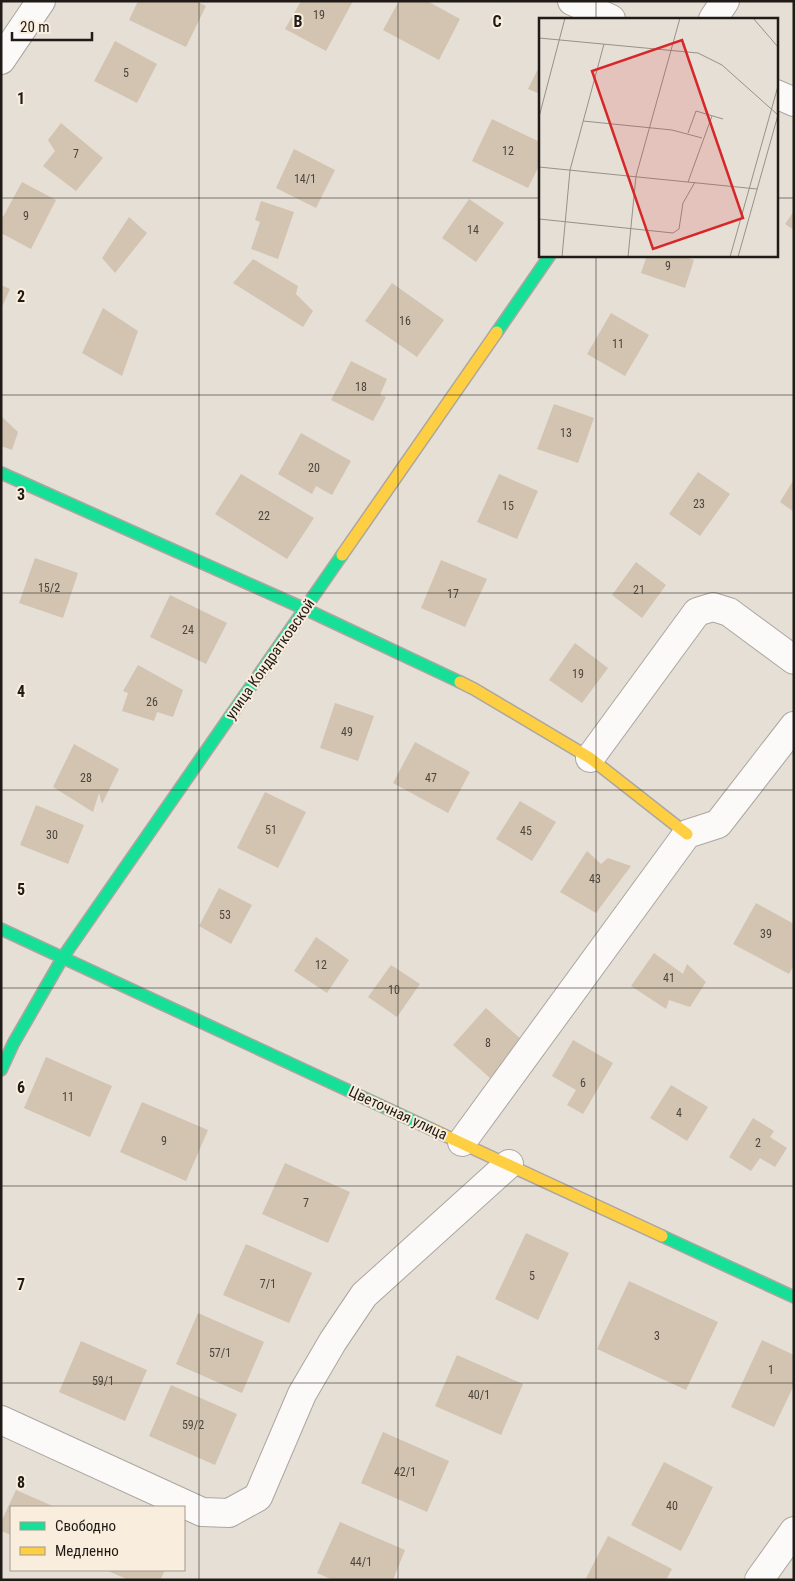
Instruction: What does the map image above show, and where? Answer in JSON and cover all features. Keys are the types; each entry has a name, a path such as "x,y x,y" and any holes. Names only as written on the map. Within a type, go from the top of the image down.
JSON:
{"street":[{"path":"1,60 41,1"},
{"path":"572,1 609,18"},
{"path":"714,18 725,1"},
{"path":"778,95 794,102"},
{"name":"улица Кондратковской","path":"1,1070 13,1044 63,958 549,256"},
{"path":"1,473 305,609 474,689 590,758 687,834"},
{"path":"590,758 697,612 713,607 729,612 794,660"},
{"path":"462,1142 687,834 718,824 794,726"},
{"name":"Цветочная улица","path":"1,929 794,1297"},
{"path":"1,1420 202,1512 229,1513 258,1497 302,1394 333,1341 364,1295 509,1164"},
{"path":"759,1580 794,1531"}],"building":[{"path":"138,1 196,1 206,6 186,47 129,20"},
{"path":"301,1 353,1 326,51 285,29"},
{"path":"399,1 427,1 460,19 439,60 383,30"},
{"path":"115,41 157,64 137,103 94,81"},
{"path":"539,67 539,94 528,89"},
{"path":"492,119 539,142 539,166 528,188 472,161"},
{"path":"61,123 103,158 76,191 43,166 55,151 48,140"},
{"path":"294,149 335,170 316,208 276,188"},
{"path":"22,182 56,200 31,249 1,233 1,215 3,217"},
{"path":"469,199 504,223 476,262 442,238"},
{"path":"261,201 294,212 278,259 251,249 260,222 255,220"},
{"path":"794,211 794,230 785,224"},
{"path":"129,217 147,233 115,273 102,258"},
{"path":"647,256 682,256 694,260 685,288 641,273"},
{"path":"253,259 298,286 296,294 313,311 303,327 233,283"},
{"path":"392,283 444,320 417,357 365,321"},
{"path":"1,285 10,289 1,309"},
{"path":"103,308 138,331 122,376 82,353"},
{"path":"611,313 649,335 625,376 587,354"},
{"path":"351,361 387,379 380,395 386,397 373,421 331,400"},
{"path":"554,404 594,418 578,463 537,449"},
{"path":"1,416 18,432 12,450 1,446"},
{"path":"301,433 351,461 332,495 316,486 312,494 278,474"},
{"path":"698,472 730,494 700,536 669,514"},
{"path":"241,474 314,518 287,559 215,514"},
{"path":"499,474 538,491 517,539 477,522"},
{"path":"794,479 794,512 780,502"},
{"path":"35,558 78,573 63,618 19,603"},
{"path":"441,560 487,579 465,627 421,608"},
{"path":"636,562 666,585 642,618 612,595"},
{"path":"170,595 227,623 206,664 150,637"},
{"path":"575,643 608,668 582,703 549,680"},
{"path":"138,665 183,690 173,717 157,712 154,721 122,711 128,693 123,691"},
{"path":"335,703 374,716 358,761 320,748"},
{"path":"415,742 470,772 448,813 393,783"},
{"path":"74,744 119,769 102,804 99,793 93,812 53,787"},
{"path":"265,792 306,812 278,868 237,848"},
{"path":"520,801 556,822 532,861 496,839"},
{"path":"36,805 84,825 68,864 20,845"},
{"path":"587,851 601,864 608,858 631,866 596,913 560,892"},
{"path":"219,888 252,905 231,944 199,926"},
{"path":"756,903 794,924 794,965 789,974 733,944"},
{"path":"316,937 349,960 327,993 294,971"},
{"path":"654,953 683,974 687,964 706,982 690,1007 669,1000 666,1009 631,986"},
{"path":"391,965 420,984 397,1017 368,997"},
{"path":"486,1008 523,1041 490,1078 453,1045"},
{"path":"573,1040 613,1063 583,1114 567,1105 576,1090 552,1076"},
{"path":"46,1057 112,1086 90,1137 24,1108"},
{"path":"671,1085 708,1107 687,1141 650,1118"},
{"path":"142,1102 208,1130 186,1181 120,1152"},
{"path":"753,1118 774,1131 770,1137 787,1148 775,1167 760,1158 751,1171 729,1157"},
{"path":"285,1163 350,1192 328,1243 262,1214"},
{"path":"526,1233 569,1253 538,1320 495,1299"},
{"path":"246,1244 312,1273 289,1323 223,1295"},
{"path":"629,1281 718,1322 686,1390 597,1349"},
{"path":"198,1313 264,1342 242,1393 176,1364"},
{"path":"762,1340 794,1355 794,1385 774,1427 731,1407"},
{"path":"81,1341 147,1370 125,1421 59,1392"},
{"path":"457,1355 523,1384 501,1435 435,1406"},
{"path":"171,1385 237,1414 215,1465 149,1436"},
{"path":"383,1432 449,1461 427,1512 361,1483"},
{"path":"664,1462 713,1487 681,1551 631,1525"},
{"path":"16,1490 53,1506 10,1506 10,1535 1,1531 1,1522"},
{"path":"340,1522 405,1550 393,1580 333,1580 317,1573"},
{"path":"608,1536 672,1569 666,1580 585,1580"},
{"path":"108,1571 164,1571 160,1580 129,1580"}],"traffic: fast":[{"path":"497,332 549,256"},
{"path":"1,473 305,609 460,682"},
{"path":"1,1070 13,1044 63,957 342,555"},
{"path":"1,929 431,1129"},
{"path":"662,1236 794,1297"}],"traffic: slow":[{"path":"342,555 497,332"},
{"path":"460,682 590,758 687,834"},
{"path":"431,1129 662,1236"}]}
